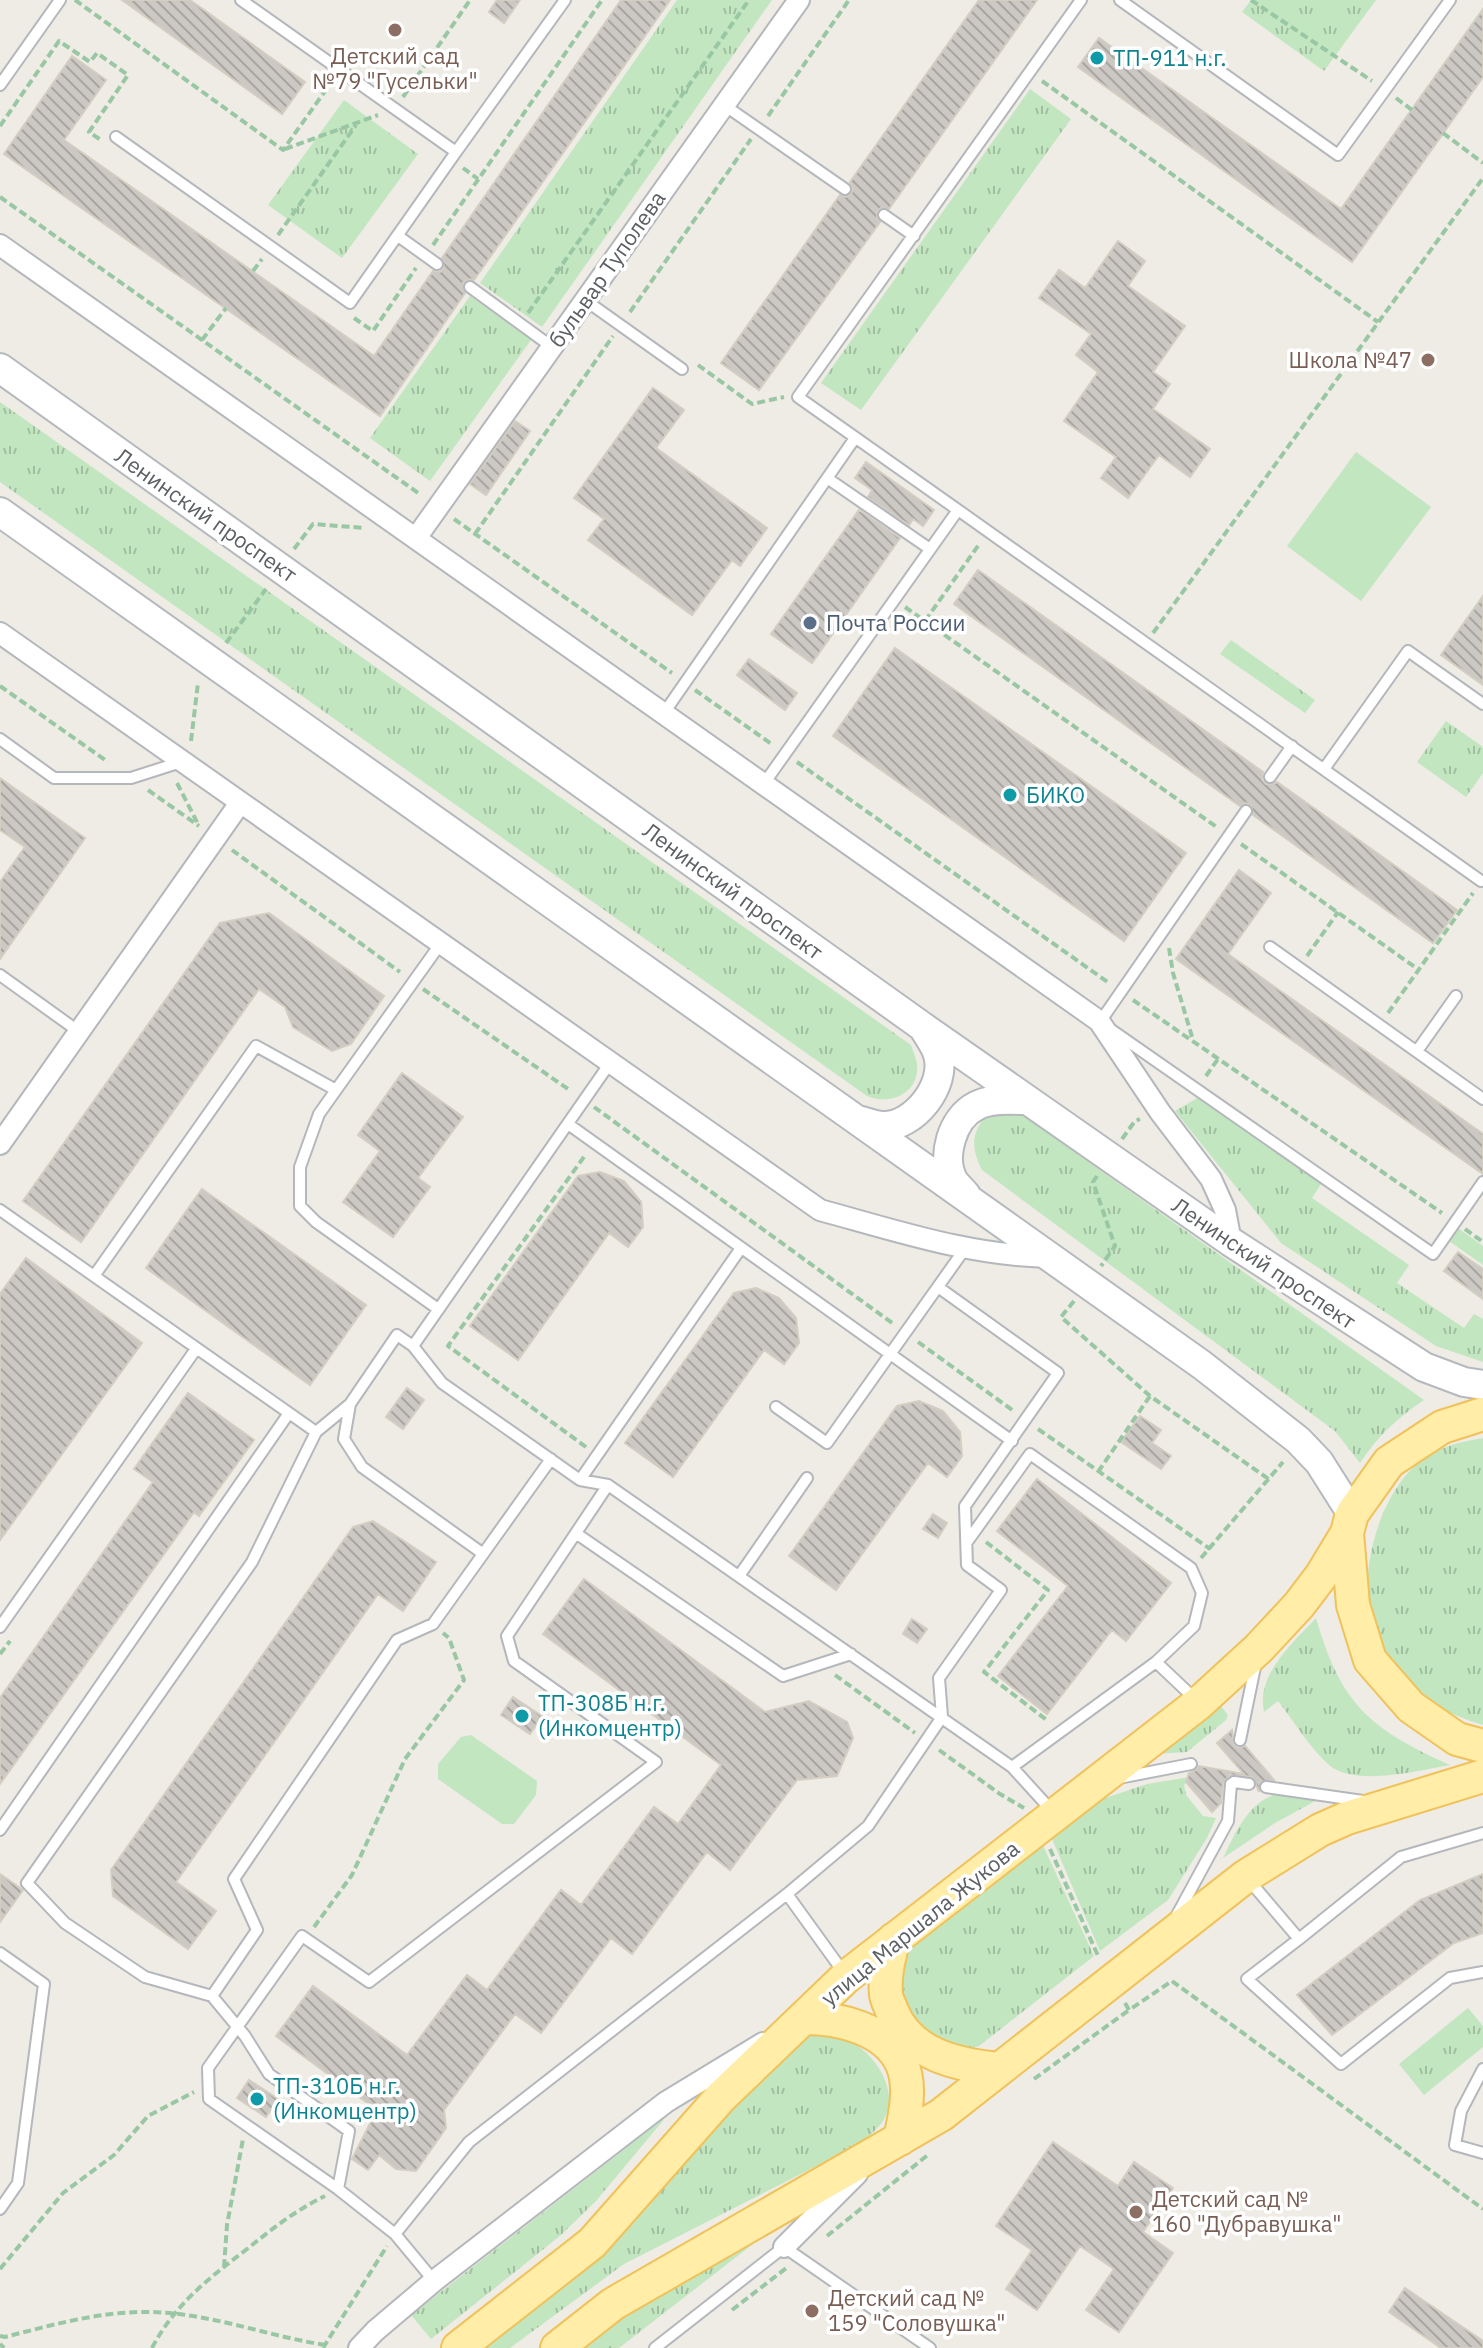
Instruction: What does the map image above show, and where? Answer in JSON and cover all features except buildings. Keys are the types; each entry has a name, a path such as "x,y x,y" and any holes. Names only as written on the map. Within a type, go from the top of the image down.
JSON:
{"main road":[{"name":"Ленинский проспект","path":"0,368 923,1027 1231,1242 1424,1367 1464,1382 1483,1385"},
{"path":"0,512 1053,1258 1202,1365 1298,1440 1319,1462 1350,1523 1353,1605 1370,1660 1411,1707 1457,1739 1483,1746"},
{"path":"854,1119 884,1126 902,1122 919,1111 933,1093 939,1056 923,1027"},
{"path":"969,1199 953,1179 949,1162 948,1145 957,1125 974,1106 1027,1100"},
{"name":"улица Маршала Жукова","path":"458,2348 592,2243 721,2097 846,1977 1101,1782 1199,1703 1259,1648 1321,1576 1389,1462 1442,1427 1483,1414"},
{"path":"557,2348 613,2304 941,2115 1246,1876 1320,1830 1347,1818 1483,1776"},
{"path":"894,1939 887,1964 886,1995 906,2035 934,2055 965,2066 999,2069"},
{"path":"804,2018 830,2018 861,2028 890,2047 902,2064 906,2086 905,2117 891,2144"}],"street":[{"name":"бульвар Туполева","path":"411,535 438,507 799,0"},
{"path":"0,245 1099,1021 1160,1112 1211,1179 1225,1210 1231,1242"},
{"path":"0,633 820,1210 964,1250 1011,1257 1053,1258"},
{"path":"0,1144 78,1031 207,832 240,803"},
{"path":"359,2348 434,2281 666,2102 804,2018"},
{"path":"791,2253 891,2144"}],"lane":[{"path":"0,85 60,0"},
{"path":"241,0 456,152"},
{"path":"116,137 350,303 565,0"},
{"path":"1081,0 798,397 1292,746 1478,885"},
{"path":"1120,0 1338,155 1450,0"},
{"path":"724,105 845,189"},
{"path":"884,215 914,236"},
{"path":"398,236 437,264"},
{"path":"470,287 552,347"},
{"path":"585,300 682,369"},
{"path":"664,713 855,438"},
{"path":"827,478 930,549"},
{"path":"763,785 958,510"},
{"path":"1324,769 1408,651 1483,704"},
{"path":"0,739 54,778 131,778 185,764"},
{"path":"1270,777 1292,746"},
{"path":"1246,811 1099,1021 1433,1254 1483,1182"},
{"path":"438,1309 316,1222 300,1206 300,1167 319,1114 441,943"},
{"path":"1270,947 1483,1099"},
{"path":"0,975 78,1031"},
{"path":"1417,1051 1456,996"},
{"path":"94,1276 256,1046 336,1090"},
{"path":"413,1346 610,1063"},
{"path":"568,1124 1012,1441"},
{"path":"0,1210 316,1432"},
{"path":"580,1480 741,1248"},
{"path":"776,1407 827,1443 964,1250"},
{"path":"395,2234 469,2142 787,1894 868,1826 942,1717 939,1678 1001,1590 967,1565 965,1506 1058,1373 938,1287"},
{"path":"338,2189 349,2131 269,2074 245,2036 212,1996 145,1977 65,1923 27,1883 252,1562 316,1432 350,1404 397,1335 413,1346 442,1383 580,1480 608,1485 1012,1767 1056,1815"},
{"path":"0,1627 196,1349"},
{"path":"350,1404 344,1439 362,1467 482,1553"},
{"path":"0,1830 289,1413"},
{"path":"967,1542 1030,1454 1191,1568 1202,1593 1194,1626 1156,1662 1012,1767"},
{"path":"212,1996 257,1930 234,1879 397,1640 433,1624 551,1459"},
{"path":"739,1576 807,1478"},
{"path":"434,2281 395,2234 338,2189 209,2099 208,2068 302,1936 369,1982 656,1762 514,1661 507,1636 608,1485"},
{"path":"577,1534 783,1676 851,1654"},
{"path":"1240,1740 1259,1648"},
{"path":"1156,1662 1199,1703"},
{"path":"1101,1782 1191,1764"},
{"path":"1163,1941 1228,1821 1233,1783 1249,1784"},
{"path":"1266,1787 1389,1805"},
{"path":"1483,1833 1401,1857 1247,1979 1341,2064 1450,1978 1483,1972"},
{"path":"1246,1876 1299,1939"},
{"path":"787,1894 846,1977"},
{"path":"0,1953 44,1984 18,2183 0,2209"},
{"path":"1483,2069 1461,2111 1455,2145 1483,2153"},
{"path":"655,2348 791,2253 930,2348"}],"path":[{"path":"75,0 283,150 340,70"},
{"path":"349,314 373,331 602,0"},
{"path":"525,319 749,0"},
{"path":"475,534 849,0"},
{"path":"1251,0 1385,90"},
{"path":"0,126 59,41 90,62 97,53 128,75 89,132 102,140"},
{"path":"1030,72 1378,322"},
{"path":"253,271 357,123"},
{"path":"1443,133 1483,163"},
{"path":"1146,643 1483,178"},
{"path":"0,197 1120,991 1483,1242"},
{"path":"202,340 226,308"},
{"path":"690,359 752,404 789,396"},
{"path":"207,832 176,784 185,764 198,682 313,524 411,535"},
{"path":"895,599 1419,970"},
{"path":"0,686 1210,1549 1283,1462"},
{"path":"1380,1024 1478,885"},
{"path":"1166,925 1173,973 1194,1042"},
{"path":"1197,1089 1218,1059"},
{"path":"1160,1112 1135,1121 1093,1182 1115,1246 1061,1317 1150,1396 1270,1480"},
{"path":"597,1455 448,1346 611,1119"},
{"path":"1098,1472 1150,1396"},
{"path":"302,1936 317,1924 352,1875 405,1759 464,1680 449,1638 433,1624"},
{"path":"911,1730 922,1704"},
{"path":"1030,2082 1129,2010"},
{"path":"0,2269 63,2193 114,2155 148,2116 208,2084"},
{"path":"224,2267 231,2198 245,2124"},
{"path":"730,2312 791,2253 931,2153"},
{"path":"152,2348 196,2288 296,2210 338,2189"},
{"path":"0,2336 84,2318 150,2312 258,2329 324,2347 395,2234"}],"green space":[{"path":"677,0 772,0 542,327 480,283"},
{"path":"1251,0 1376,0 1324,71 1242,12"},
{"path":"1030,89 1071,119 861,410 821,383"},
{"path":"344,100 418,154 342,258 268,205"},
{"path":"470,296 531,340 430,481 370,438"},
{"path":"0,402 911,1045 917,1074 909,1090 894,1098 867,1096 0,482"},
{"path":"1356,452 1431,507 1361,601 1287,546"},
{"path":"1231,640 1315,700 1305,713 1220,654"},
{"path":"1446,721 1483,747 1483,773 1466,797 1417,762"},
{"path":"1199,1097 1321,1184 1312,1198 1409,1265 1397,1283 1464,1328 1474,1314 1483,1319 1483,1362 1436,1346 1281,1243 1175,1111"},
{"path":"992,1109 1018,1112 1424,1400 1389,1428 1360,1463 1335,1431 982,1170 975,1152 975,1138 980,1124"},
{"path":"1451,1223 1483,1246 1483,1265 1442,1236"},
{"path":"1483,1438 1483,1725 1435,1705 1404,1682 1390,1665 1372,1625 1367,1597 1376,1532 1384,1511 1407,1474 1435,1452 1450,1445"},
{"path":"1316,1618 1336,1673 1362,1711 1399,1739 1450,1765 1387,1775 1353,1775 1328,1764 1278,1701 1264,1712 1263,1698 1271,1672 1287,1649"},
{"path":"1217,1701 1228,1715 1226,1720 1187,1752 1152,1754"},
{"path":"471,1735 537,1781 536,1795 514,1824 502,1824 438,1779 438,1764 461,1737"},
{"path":"1190,1777 1184,1785 1186,1795 1203,1816 1216,1818 1207,1838 1168,1900 1100,1951 1049,1832 1088,1804 1147,1784"},
{"path":"1280,1793 1317,1800 1275,1823 1223,1858 1252,1810 1260,1802"},
{"path":"1040,1839 1094,1956 979,2046 965,2051 903,2023 895,1963 902,1950"},
{"path":"1468,2008 1483,2026 1483,2047 1424,2095 1399,2064"},
{"path":"800,2033 838,2036 862,2049 873,2060 887,2085 889,2099 887,2112 877,2129 850,2149 624,2264 510,2348 478,2348"},
{"path":"666,2117 596,2201 561,2235 431,2339 411,2315"},
{"path":"753,2244 619,2348 576,2348 632,2305"}],"place":[{"name":"Детский сад №79 \"Гусельки\"","path":"395,30"},
{"name":"ТП-911 н.г.","path":"1097,58"},
{"name":"Школа №47","path":"1428,360"},
{"name":"Почта России","path":"810,623"},
{"name":"БИКО","path":"1010,795"},
{"name":"ТП-308Б н.г. (Инкомцентр)","path":"522,1716"},
{"name":"ТП-310Б н.г. (Инкомцентр)","path":"257,2099"},
{"name":"Детский сад № 160 \"Дубравушка\"","path":"1136,2212"},
{"name":"Детский сад № 159 \"Соловушка\"","path":"812,2311"}]}
